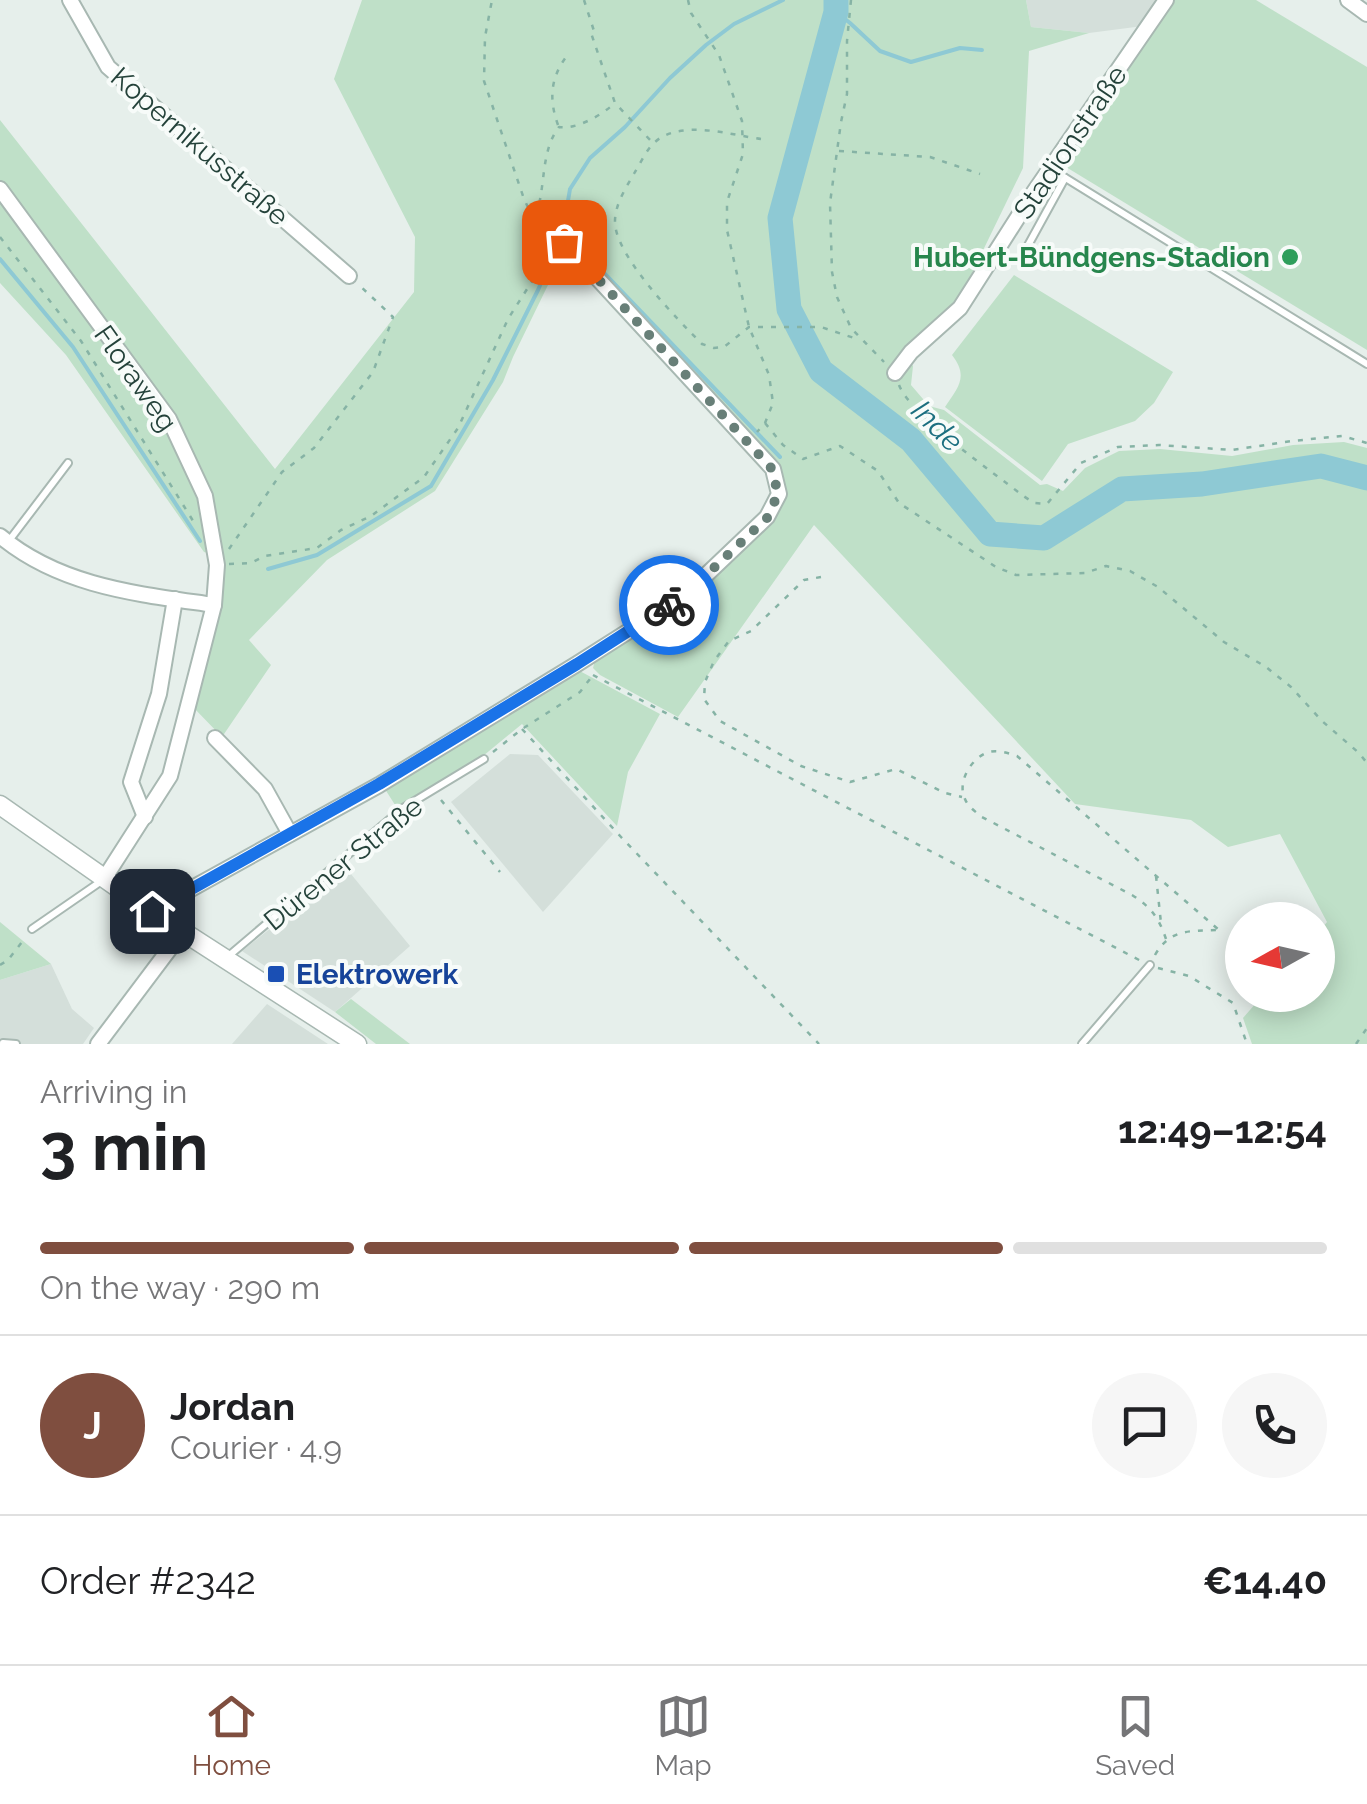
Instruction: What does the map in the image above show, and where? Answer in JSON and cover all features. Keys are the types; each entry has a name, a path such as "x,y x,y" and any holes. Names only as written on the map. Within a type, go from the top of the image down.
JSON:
{"street":[{"name":"Kopernikusstraße","path":"70,0 108,67 349,276"},
{"name":"Stadionstraße","path":"895,373 911,352 960,308 1050,168 1166,0"},
{"path":"1348,0 1367,14"},
{"name":"Floraweg","path":"0,189 169,419 204,496 217,565 214,605 170,776 104,879"},
{"name":"Dürener Straße","path":"152,911 428,754 684,596 767,518 778,494 772,469 560,238"},
{"path":"4,540 46,567 87,583 214,605"},
{"path":"145,817 131,782 159,694 175,599"},
{"name":"Dürener Straße","path":"216,738 265,789 290,834"},
{"path":"0,805 104,879 357,1044"},
{"path":"98,1044 183,930"}],"lane":[{"path":"1050,168 1367,364"},
{"path":"1020,260 1065,178"},
{"path":"4,540 68,463"},
{"name":"Dürener Straße","path":"224,959 403,808 484,759"},
{"path":"32,929 104,879"},
{"path":"1082,1044 1150,966"},
{"path":"3,1043 16,1044"}],"path":[{"path":"217,565 252,563 265,556 317,548 341,530 371,516 424,477 458,428 508,319 536,275 539,254 534,220 484,81 485,37 492,0"},
{"path":"584,0 596,52 615,103 652,143"},
{"path":"688,0 691,12 715,47 742,121 743,154 727,202 726,230 749,327 769,376 773,403 763,425 802,459 840,446 878,472 899,503 996,567 1016,575 1085,573 1106,566 1130,571 1158,587 1224,642 1291,687 1367,763"},
{"path":"852,0 847,40 848,94 830,203 832,272 844,316 861,340 895,373 901,390 928,420 1022,496 1034,503 1047,504 1081,463 1118,447 1159,445 1232,450 1342,436 1367,443"},
{"path":"534,220 541,202 550,138 558,126 551,96 555,77 566,57"},
{"path":"558,126 566,128 605,112 615,103"},
{"path":"761,139 695,130 676,131 652,143 625,188 614,217 622,244 640,276 702,344 724,347 749,327 762,326 822,327 861,340"},
{"path":"837,151 930,157 980,174"},
{"path":"534,220 560,238"},
{"path":"0,236 81,341 200,532"},
{"path":"217,565 282,472 314,448 373,372 393,317 349,276"},
{"path":"821,577 804,580 751,631 729,641 714,660 705,682 704,699 720,721 801,766 850,782 896,769 945,793 963,797 982,817 1132,895 1150,907 1161,924"},
{"path":"484,759 580,692 593,675 1150,966 1189,976 1232,1003 1247,1044"},
{"path":"522,729 819,1044"},
{"path":"963,797 963,780 986,753 999,751 1018,756 1219,930 1180,932 1166,939 1150,966"},
{"path":"433,792 500,872"},
{"path":"1155,872 1166,939"},
{"path":"0,965 32,929"},
{"path":"1356,1044 1367,1028"}],"shaded area":[{"path":"1026,0 1159,0 1143,26 1089,33 1031,27"},
{"path":"510,754 538,755 613,834 543,912 451,802"},
{"path":"346,868 410,946 335,1012 242,951"},
{"path":"51,964 72,1009 94,1028 83,1044 0,1044 0,980"},
{"path":"267,1004 328,1044 232,1044"}],"green space":[{"path":"362,0 1026,0 1031,27 1089,33 1029,51 1023,168 956,306 903,353 913,366 911,385 929,406 944,410 1040,485 1063,491 1085,468 1119,451 1160,449 1232,456 1293,445 1344,442 1367,448 1367,1044 1252,1044 1243,1018 1248,1012 1335,1012 1335,902 1316,902 1280,834 1228,847 1191,820 1075,804 814,525 678,717 600,675 593,668 596,656 686,599 770,518 776,467 565,250 503,382 435,491 327,560 249,640 271,665 222,737 192,706 219,608 225,558 204,552 66,355 0,283 0,120 275,469 414,292 415,237 334,79"},
{"name":"Hubert-Bündgens-Stadion","path":"1170,0 1256,0 1367,67 1367,350 1061,164"},
{"path":"1014,275 1173,372 1154,403 1135,421 1068,444 1042,481 945,407 961,376 952,355"},
{"path":"576,669 660,714 628,772 617,826 522,724 483,756 397,808 383,786"},
{"path":"0,922 51,964 0,980"},
{"path":"351,999 410,1044 376,1044 335,1012"}],"waterway":[{"path":"780,457 563,230 570,189 590,158 706,45 734,24 783,0"},
{"name":"Inde","path":"836,0 780,218 789,309 821,371 911,440 990,534 1044,538 1122,489 1202,484 1321,466 1367,478"},
{"path":"836,12 880,51 911,62 960,48 982,50"},
{"path":"268,569 317,555 431,486 493,380 559,242"},
{"path":"0,259 73,347 200,541"}],"way so far":[{"path":"564,242 772,469 778,494 767,518 684,596 669,605"}],"place":[{"name":"Hubert-Bündgens-Stadion","path":"1290,257"},
{"name":"Elektrowerk","path":"276,974"}],"route":[{"path":"152,911 379,784 669,605"}]}
